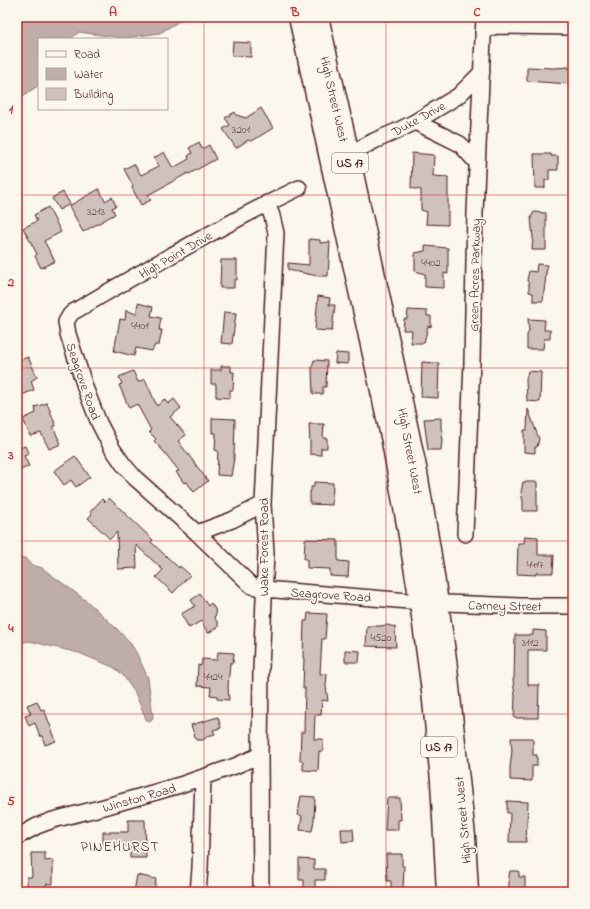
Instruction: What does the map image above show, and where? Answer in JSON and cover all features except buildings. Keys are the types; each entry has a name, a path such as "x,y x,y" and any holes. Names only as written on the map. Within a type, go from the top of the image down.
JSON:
{"main road":[{"name":"High Street West","path":"300,17 392,441 409,530 446,667 464,836 467,892"},
{"name":"High Street West","path":"317,17 415,467 430,555 429,603 432,691 442,781 448,892"}],"street":[{"name":"Green Acres Parkway","path":"465,534 472,362 475,212 484,17"},
{"path":"483,33 496,26 573,27"},
{"name":"Duke Drive","path":"348,155 415,122 458,96 482,72"},
{"path":"415,122 460,144 477,163"},
{"name":"High Point Drive","path":"68,334 66,322 73,312 206,236 267,203 299,188"},
{"name":"Wake Forest Road","path":"261,892 261,669 266,553 263,504 276,233 267,203"},
{"name":"Seagrove Road","path":"68,334 99,423 112,448 123,464 135,478 197,533 252,586 264,589 429,603"},
{"path":"197,533 232,520 263,504"},
{"name":"Carney Street","path":"429,603 573,606"},
{"name":"Winston Road","path":"17,836 53,820 112,805 204,778 260,755"},
{"path":"198,892 204,778"}],"water":[{"path":"17,17 186,17 160,33 124,38 79,32 72,38 38,38 38,86 17,100"},
{"path":"17,557 25,558 33,565 42,568 88,602 131,644 148,678 153,717 151,721 148,722 146,719 135,693 122,674 113,667 79,653 29,641 17,644"}],"district":[{"name":"PINEHURST","path":"120,846"}]}
